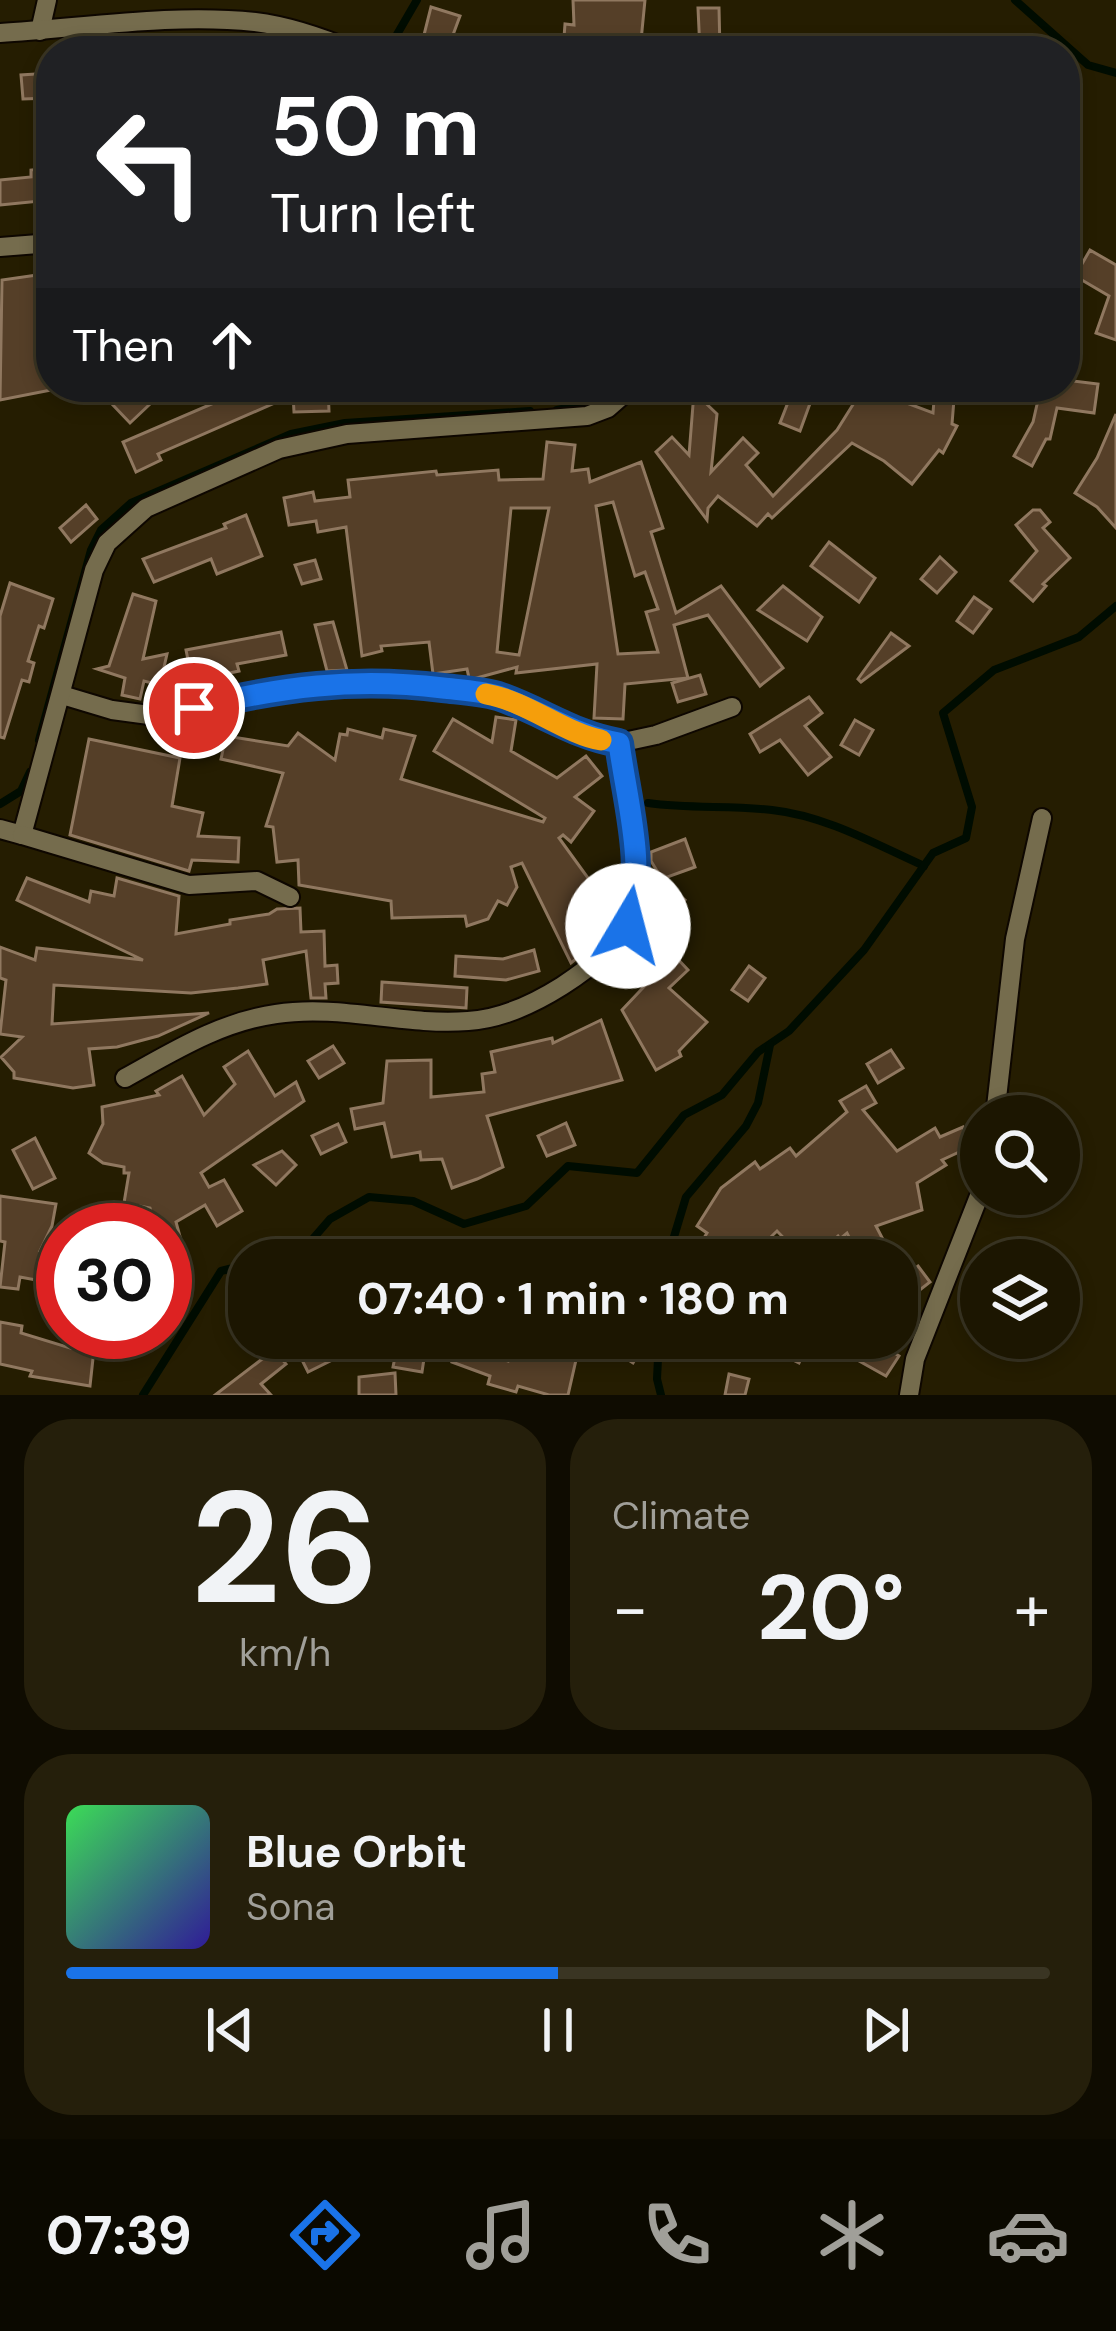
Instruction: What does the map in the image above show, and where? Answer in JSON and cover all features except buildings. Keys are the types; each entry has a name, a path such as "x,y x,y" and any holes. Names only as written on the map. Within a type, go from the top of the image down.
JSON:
{"street":[{"path":"40,31 47,0"},
{"path":"0,33 194,21 256,22 317,36"},
{"path":"0,247 36,244"},
{"path":"22,835 94,570 107,543 146,508 279,448 311,440 587,416 615,402"},
{"path":"62,695 112,710 164,717 274,688 385,681 494,695 587,738 619,743 656,735 732,707"},
{"path":"125,1078 231,1023 313,1010 470,1022 540,1000 577,976 628,926 636,902 634,836 619,743"},
{"path":"997,1095 1015,939 1042,818"},
{"path":"0,829 189,885 256,881 290,897"},
{"path":"909,1395 914,1359 971,1215"}],"waterway":[{"path":"396,36 417,0"},
{"path":"1015,0 1055,36"},
{"path":"1080,58 1116,73"},
{"path":"557,410 595,402"},
{"path":"39,740 91,550 101,530 131,503 291,434 345,423 530,411"},
{"path":"313,1239 330,1219 369,1197 413,1201 464,1224 526,1206 568,1166 637,1173 684,1115 722,1095 758,1052 789,1031 864,950 933,853 966,838 972,807 943,713 994,670 1079,637 1116,606"},
{"path":"0,804 21,791 30,772"},
{"path":"648,803 792,813 850,832 924,866"},
{"path":"673,1239 686,1197 746,1126 758,1103 770,1045"},
{"path":"143,1395 221,1271 228,1269"},
{"path":"658,1359 661,1395"}],"slow traffic":[{"path":"486,694 601,740"}],"route":[{"path":"194,708 274,688 385,681 494,695 587,738 619,743 638,873 628,926"}]}
